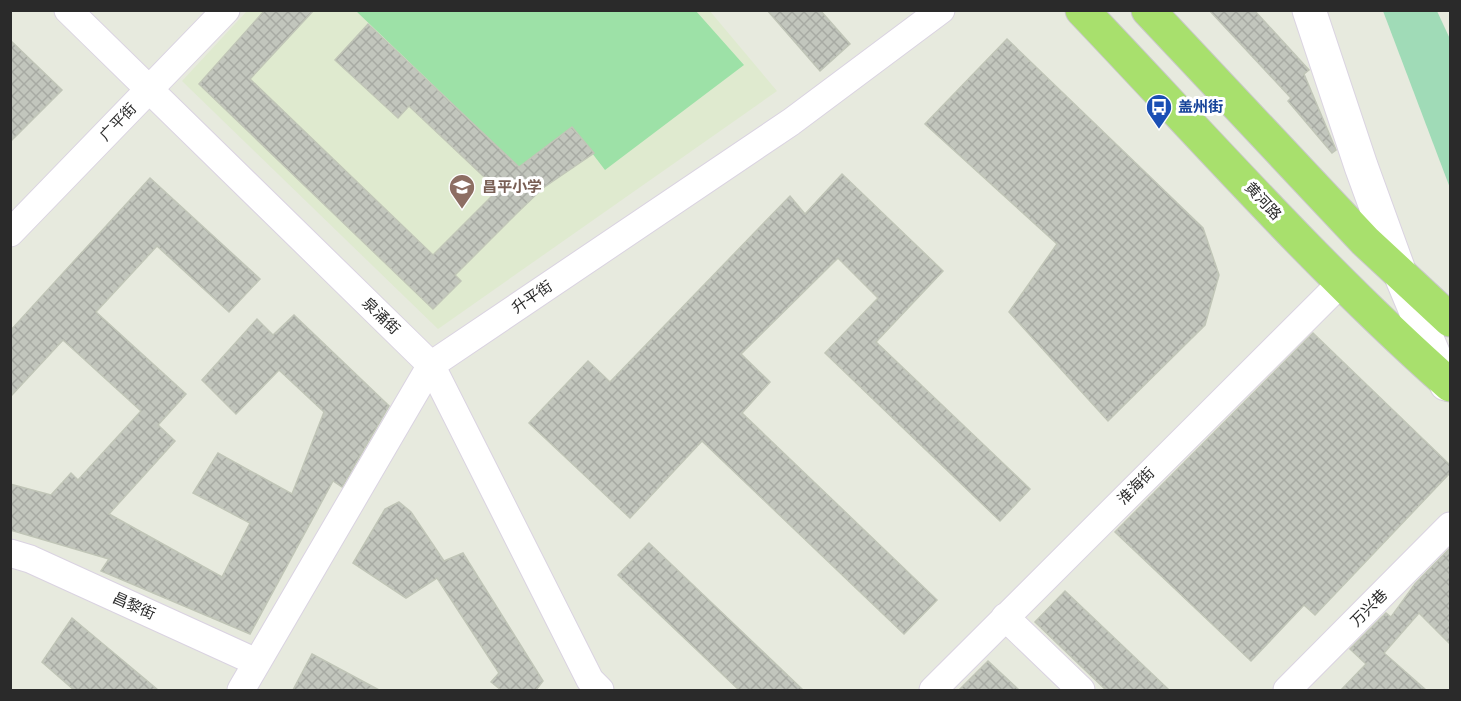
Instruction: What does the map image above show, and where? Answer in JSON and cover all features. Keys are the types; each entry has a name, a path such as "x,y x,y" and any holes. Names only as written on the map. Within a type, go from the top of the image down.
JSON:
{"main road":[{"name":"黄河路","path":"1082,10 1341,284 1448,388"},
{"path":"1148,10 1296,170 1401,276 1450,320"}],"street":[{"name":"泉涌街","path":"68,10 431,365 591,687"},
{"name":"广平街","path":"10,233 226,10"},
{"name":"升平街","path":"241,690 431,365 791,122 941,10"},
{"path":"1309,10 1401,276 1448,388"},
{"name":"淮海街","path":"933,690 1341,284"},
{"name":"万兴巷","path":"1287,690 1450,526"},
{"name":"昌黎街","path":"10,553 30,559 256,662"},
{"path":"1005,617 1081,690"}],"shaded area":[{"name":"昌平小学","path":"709,10 777,91 438,329 182,81 247,11"}],"green space":[{"path":"356,11 696,11 744,65 605,170 572,127 519,167"},
{"path":"1383,11 1437,11 1450,39 1450,188"}],"building":[{"path":"265,10 314,10 250,79 433,255 498,190 409,106 398,118 335,60 368,24 519,167 572,127 594,153 543,188 517,213 455,275 461,281 433,309 199,84"},
{"path":"767,10 820,10 850,44 820,71"},
{"path":"1209,10 1254,10 1309,70 1304,74 1336,150 1332,153 1288,101 1291,98"},
{"path":"1007,39 1203,228 1219,275 1205,325 1108,421 1009,312 1057,244 925,124"},
{"path":"10,40 62,90 10,142"},
{"path":"842,174 943,271 876,342 1030,489 1000,521 825,353 878,298 838,258 741,354 770,382 742,413 937,600 904,634 702,441 630,518 529,423 588,361 610,382 790,196 805,214"},
{"path":"150,178 260,279 229,312 157,246 96,312 186,394 158,425 175,441 109,514 222,577 250,523 193,493 218,453 292,494 324,412 279,370 236,414 202,380 257,319 273,335 294,315 389,406 342,487 333,481 250,634 101,571 109,559 10,530 10,484 51,495 71,473 78,480 141,411 63,340 10,397 10,331"},
{"path":"1313,333 1450,465 1450,473 1315,615 1304,605 1251,661 1115,532"},
{"path":"399,502 411,512 444,561 463,553 543,681 536,690 501,690 491,682 499,673 437,578 406,598 353,563 385,509"},
{"path":"649,543 803,690 739,690 618,575"},
{"path":"1450,548 1450,644 1419,613 1384,653 1426,690 1341,690 1366,664 1350,649 1386,613 1391,617 1415,584"},
{"path":"1065,591 1169,690 1106,690 1035,622"},
{"path":"72,618 158,690 74,690 42,662"},
{"path":"312,654 379,690 293,690"},
{"path":"988,661 1019,690 959,690"}],"place":[{"name":"盖州街","path":"1159,130"},
{"name":"昌平小学","path":"462,210"}]}
